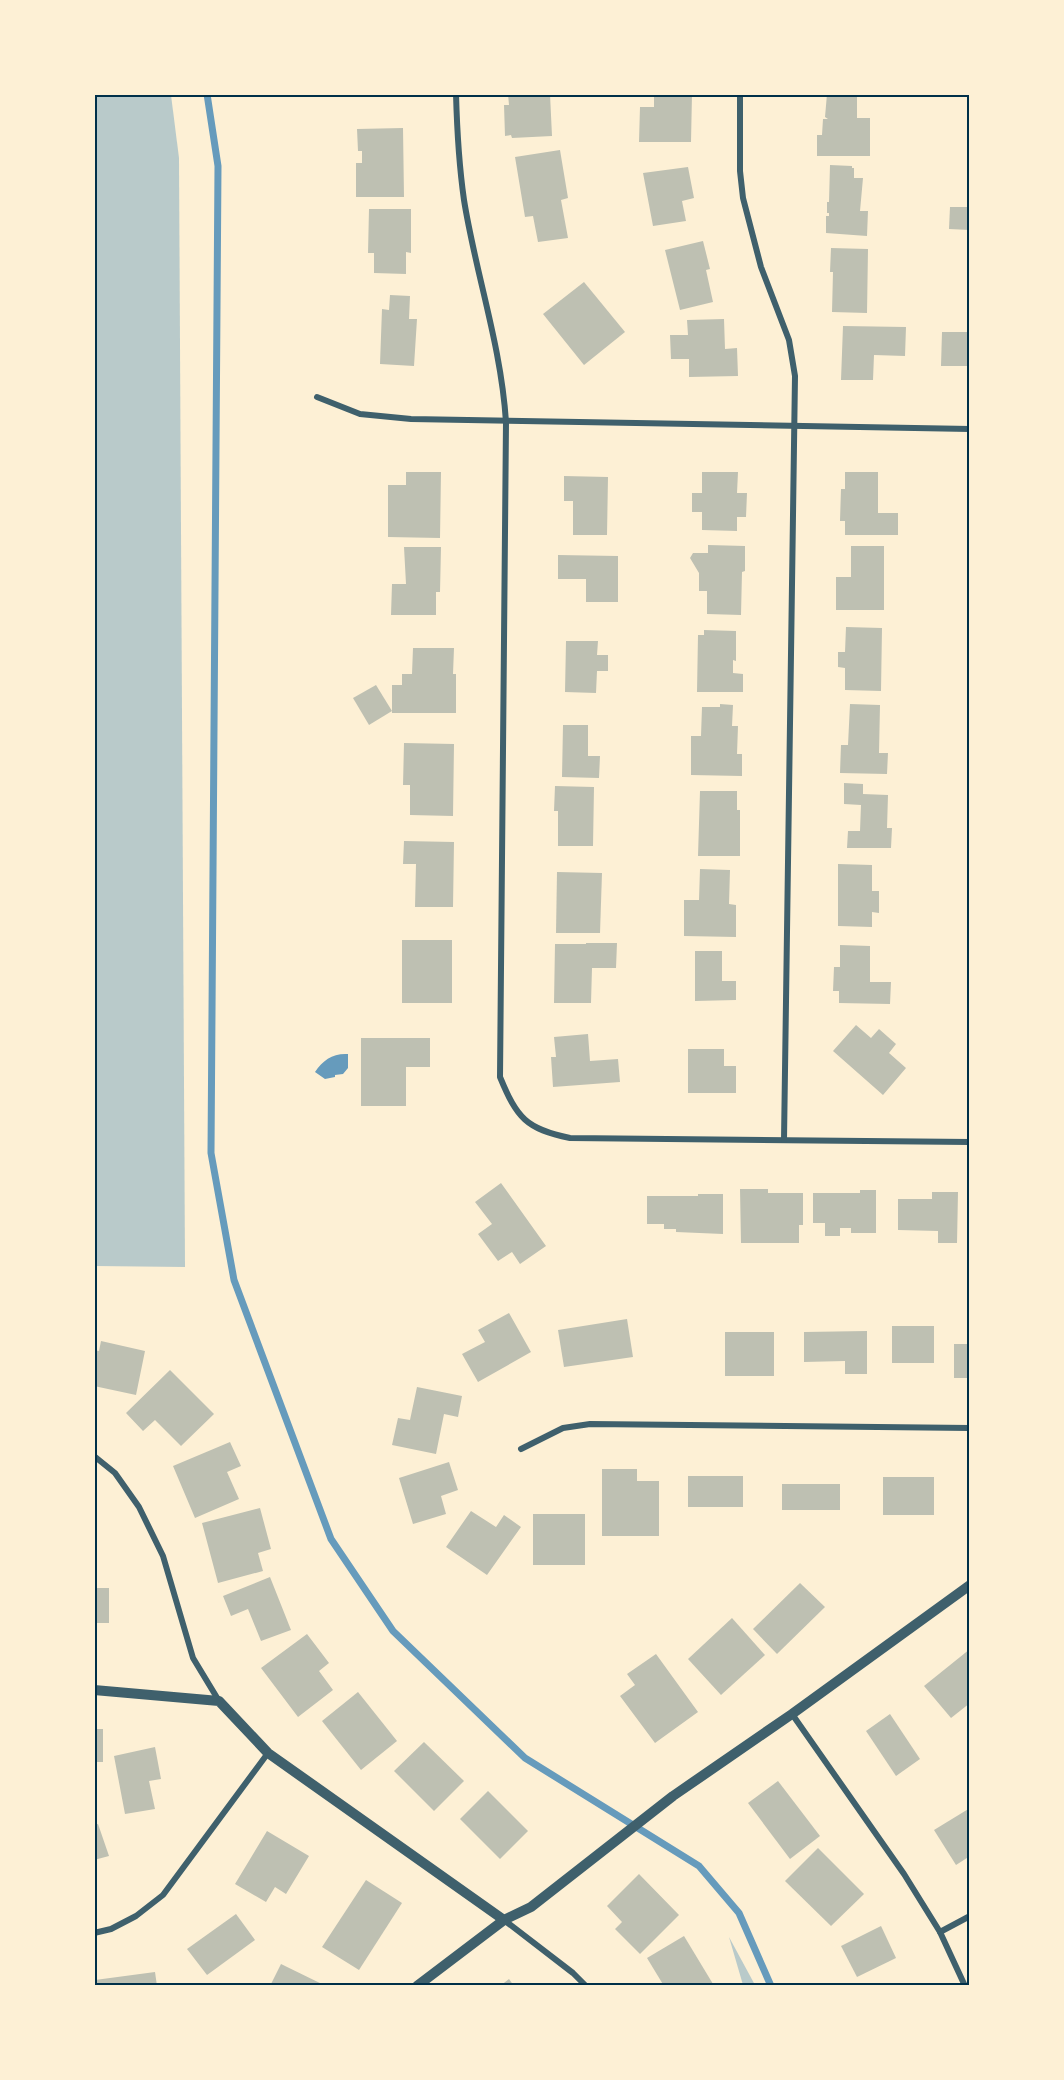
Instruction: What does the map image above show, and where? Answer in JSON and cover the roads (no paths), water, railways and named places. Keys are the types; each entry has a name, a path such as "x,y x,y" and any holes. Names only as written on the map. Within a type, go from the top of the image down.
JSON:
{"street":[{"path":"456,94 458,151 464,200 489,310 503,388 506,422 500,1077 511,1103 528,1123 548,1133 570,1137 969,1142"},
{"path":"740,94 740,171 743,198 761,267 789,340 795,376 784,1140"},
{"path":"317,397 336,406 368,415 506,422 969,429"},
{"path":"521,1449 563,1428 590,1424 969,1428"},
{"path":"94,1456 115,1473 139,1507 163,1556 177,1609 194,1658 219,1701 268,1753 504,1920 573,1973 586,1986"},
{"path":"417,1986 504,1920 531,1907 651,1813 969,1585"},
{"path":"94,1690 219,1701"},
{"path":"792,1714 904,1874 940,1932 965,1986"},
{"path":"94,1933 111,1929 136,1916 163,1895 268,1753"},
{"path":"940,1932 969,1916"}],"water":[{"path":"348,1054 348,1068 343,1074 325,1079 315,1072 329,1058"}],"waterway":[{"path":"207,94 218,166 211,1153 234,1280 331,1539 393,1631 525,1758 699,1866 739,1913 771,1986"}]}
